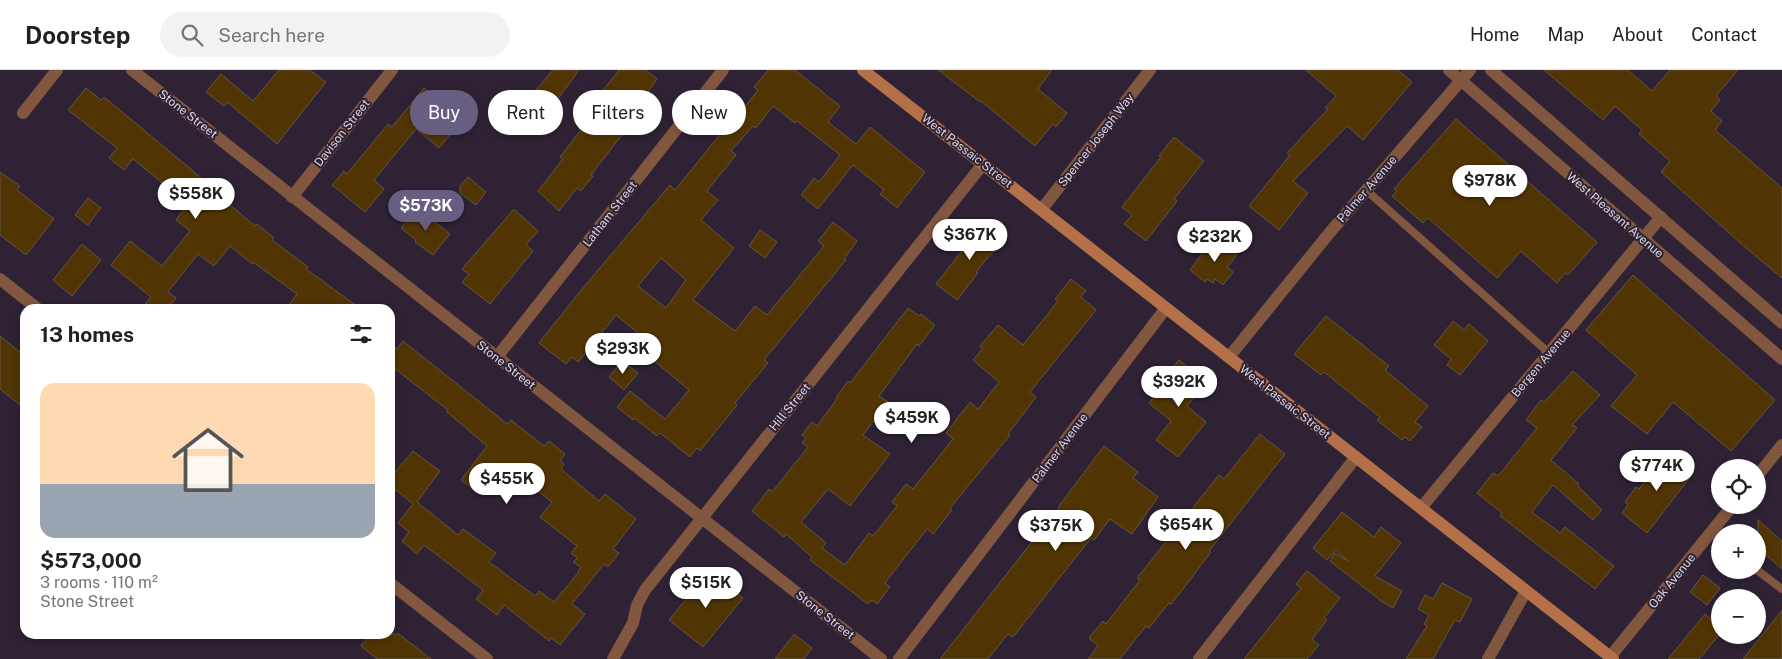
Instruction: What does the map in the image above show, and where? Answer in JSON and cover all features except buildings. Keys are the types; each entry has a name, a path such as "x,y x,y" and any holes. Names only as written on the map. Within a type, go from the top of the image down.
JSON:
{"main road":[{"name":"West Passaic Street","path":"863,70 1611,658"}],"street":[{"path":"23,113 57,70"},
{"name":"Stone Street","path":"132,70 701,518 873,657"},
{"name":"Davison Street","path":"292,196 392,70"},
{"name":"Latham Street","path":"497,357 723,70"},
{"name":"Spencer Joseph Way","path":"1042,209 1150,70"},
{"name":"West Pleasant Avenue","path":"1449,70 1782,359"},
{"name":"Palmer Avenue","path":"1229,358 1330,231 1470,70"},
{"path":"1491,70 1782,322"},
{"name":"Hill Street","path":"613,659 633,623 637,605 645,590 983,164"},
{"name":"Bergen Avenue","path":"1421,508 1661,217"},
{"path":"0,279 32,304"},
{"name":"Palmer Avenue","path":"899,659 1166,308"},
{"path":"1766,465 1782,445"},
{"path":"1199,659 1356,457"},
{"name":"Oak Avenue","path":"1611,658 1711,542"},
{"path":"395,587 487,659"},
{"path":"1488,659 1526,591"}],"lane":[{"path":"1366,190 1549,353"},
{"path":"1766,577 1782,589"}]}
